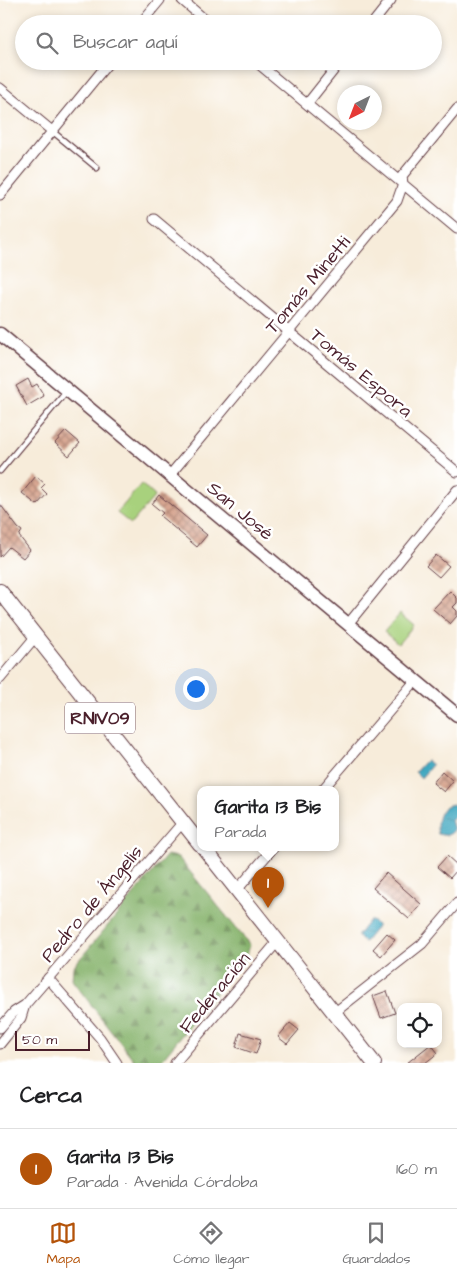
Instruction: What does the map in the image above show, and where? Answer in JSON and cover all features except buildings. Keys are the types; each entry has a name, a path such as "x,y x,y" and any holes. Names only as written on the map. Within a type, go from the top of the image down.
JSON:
{"main road":[{"name":"RN1V09","path":"0,591 197,839"},
{"name":"RN1V09","path":"207,851 374,1063"}],"street":[{"path":"148,15 160,0"},
{"path":"182,0 200,15"},
{"path":"379,15 391,0"},
{"path":"0,195 103,70"},
{"path":"266,70 457,229"},
{"path":"307,104 334,70"},
{"path":"0,88 52,131"},
{"name":"Tomás Minetti","path":"170,475 396,202 403,184 402,176 457,109"},
{"name":"Tomás Espora","path":"154,219 457,472"},
{"name":"San José","path":"0,334 457,715"},
{"path":"348,624 457,490"},
{"path":"0,679 36,636"},
{"path":"326,786 416,680"},
{"name":"Pedro de Ángelis","path":"0,1028 14,1012 25,1005 183,822"},
{"path":"237,890 271,851"},
{"path":"334,1013 422,944 457,903"},
{"name":"Federación","path":"175,1063 278,941"},
{"path":"48,978 100,1038 117,1063"},
{"name":"Pedro de Ángelis","path":"0,1044 21,1018 25,1005"}],"lane":[{"path":"52,131 97,168"},
{"path":"0,471 68,390"}],"green space":[{"path":"141,484 155,496 131,524 117,513"},
{"path":"400,613 414,625 398,644 384,632"},
{"path":"167,855 178,857 250,945 247,955 159,1063 136,1063 72,980 73,967"}],"water":[{"path":"426,760 432,765 421,778 415,772"},
{"path":"453,804 457,807 457,814 451,820 454,830 447,835 438,834 437,822 440,812 445,807"},
{"path":"369,921 372,921 377,927 365,942 358,935"}],"place":[{"name":"Garita 13 Bis","path":"268,908"}]}
